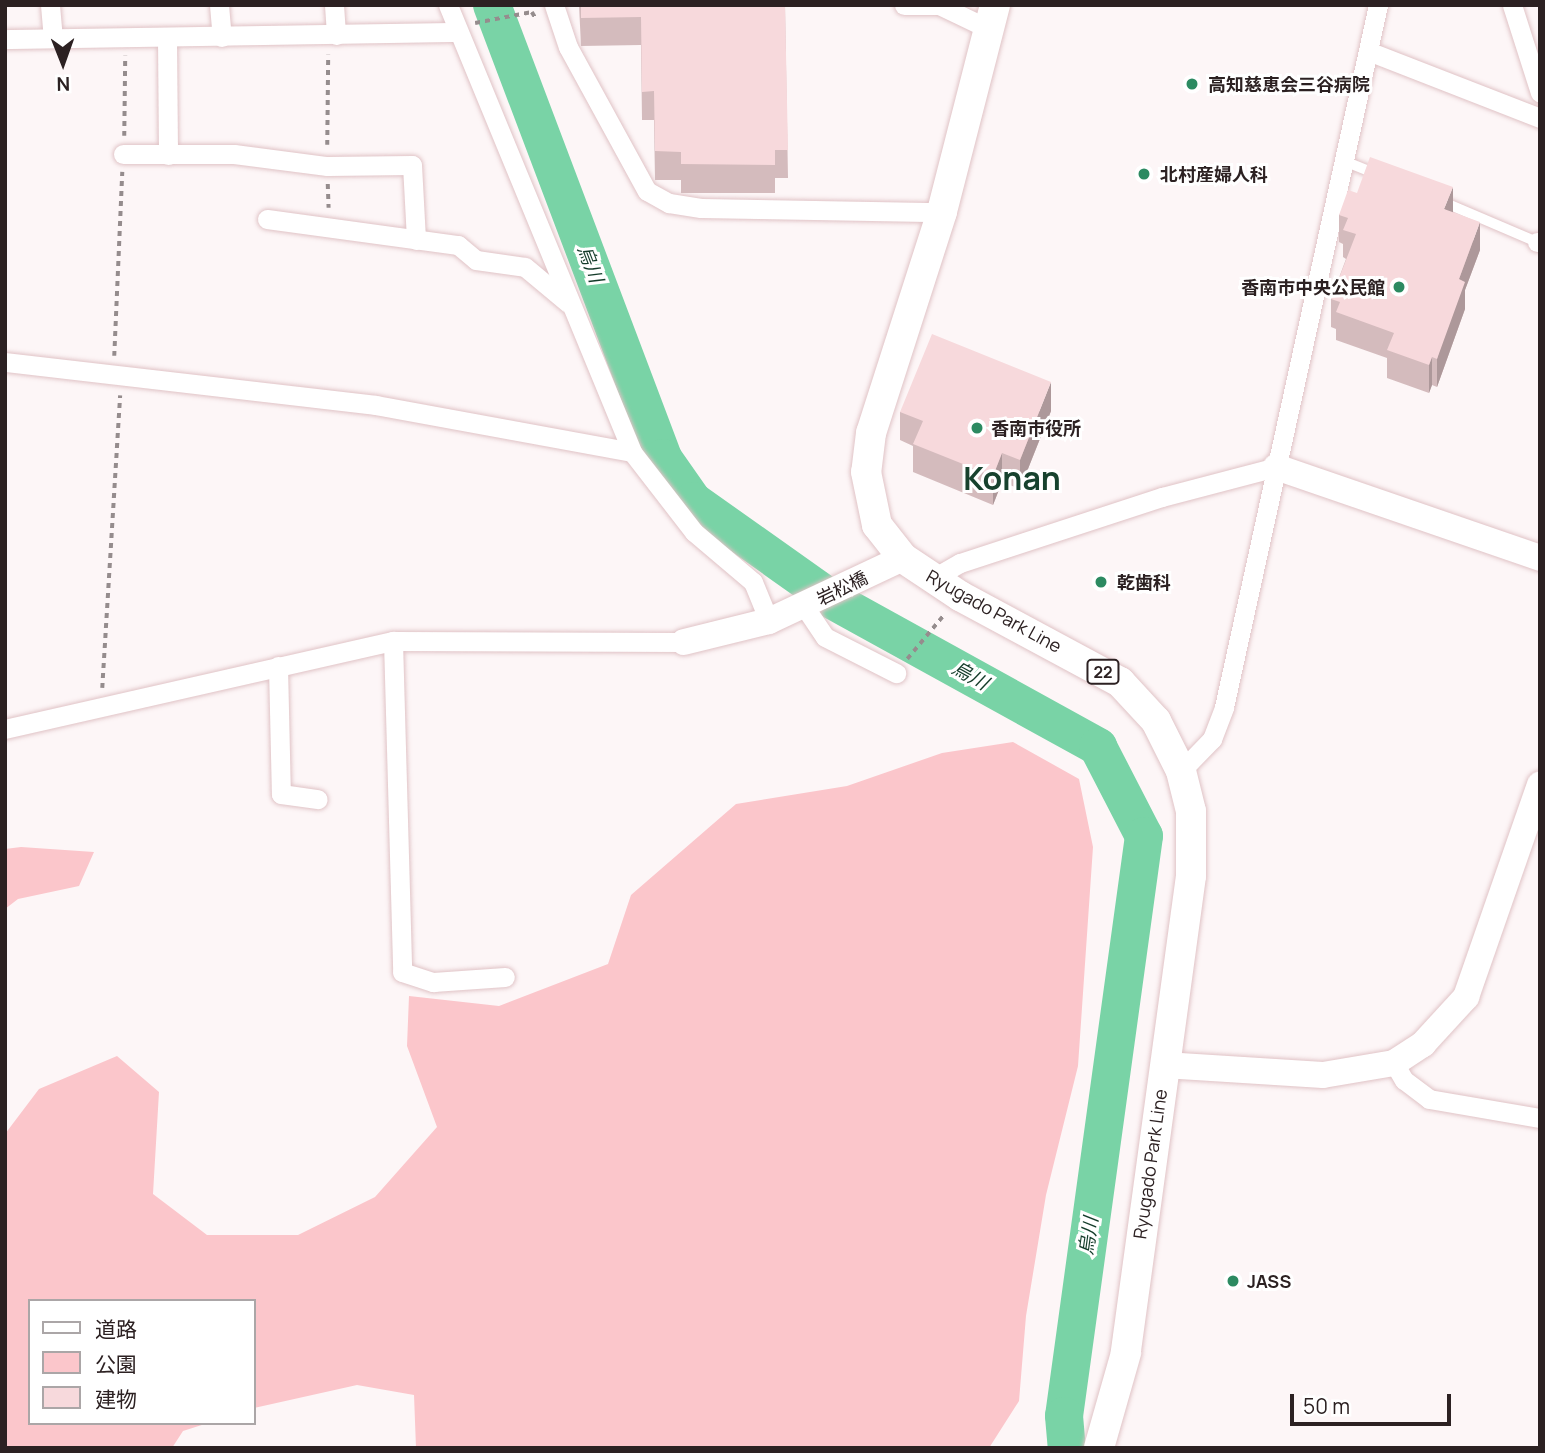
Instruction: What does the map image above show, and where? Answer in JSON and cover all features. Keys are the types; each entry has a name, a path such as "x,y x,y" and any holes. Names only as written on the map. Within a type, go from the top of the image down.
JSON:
{"main road":[{"name":"Ryugado Park Line","path":"992,17 942,212 871,433 866,472 877,525 891,564 932,579 1120,682 1156,721 1181,771 1191,811 1191,876 1126,1353 1103,1445"}],"street":[{"path":"50,5 53,38"},
{"path":"219,5 222,37"},
{"path":"332,35 334,5"},
{"path":"448,5 632,452 694,532 753,582 769,621"},
{"path":"554,5 568,47 647,191 669,203 701,208 942,212"},
{"path":"904,5 939,5 992,17"},
{"path":"1181,771 1213,738 1224,707 1378,5"},
{"path":"1512,5 1540,93"},
{"path":"5,38 332,35 457,29"},
{"path":"167,38 168,155"},
{"path":"1368,51 1540,118"},
{"path":"123,155 233,154 327,166 412,165 416,240"},
{"path":"267,219 458,245 476,260 525,267 572,306"},
{"path":"5,362 376,405 632,452"},
{"path":"932,579 960,563 1162,497 1276,467 1540,558"},
{"name":"岩松橋","path":"684,642 769,621 891,564"},
{"path":"804,606 825,637 902,665"},
{"path":"5,729 101,704 393,641 684,642"},
{"path":"393,641 402,972 433,982 505,976"},
{"path":"278,666 281,794 318,799"},
{"path":"1164,1065 1323,1075 1394,1063 1423,1044 1466,996 1534,825 1540,785"},
{"path":"1394,1063 1404,1080 1429,1099 1540,1118"}],"lane":[{"path":"1344,161 1383,177"},
{"path":"1434,198 1538,242"}],"path":[{"path":"457,29 532,12"},
{"path":"330,228 327,166 332,35"},
{"path":"101,704 117,377 126,38"},
{"path":"902,665 947,612"}],"green space":[{"path":"1013,742 1079,779 1093,847 1078,1066 1046,1195 1026,1316 1019,1401 989,1448 416,1448 414,1395 357,1385 256,1408 256,1299 28,1299 28,1425 202,1425 183,1431 172,1448 5,1448 5,1134 39,1089 117,1056 159,1092 153,1194 207,1235 298,1235 375,1197 437,1127 407,1046 409,996 499,1006 608,964 631,895 736,804 847,786 942,753"},
{"path":"21,847 94,852 79,886 18,899 5,909 5,849"}],"building":[{"path":"581,5 785,5 788,150 775,150 775,165 681,164 681,152 655,151 654,91 642,92 641,17 581,18"},
{"path":"1370,157 1453,187 1444,209 1480,222 1459,279 1465,282 1437,359 1432,357 1429,365 1387,350 1394,333 1336,312 1340,302 1331,299 1356,234 1343,230 1348,218 1339,215 1348,190 1357,193"},
{"path":"932,334 1051,382 1020,460 1002,453 993,476 913,444 923,421 900,412"}],"waterway":[{"name":"烏川","path":"492,5 663,458 693,501 834,601 1098,747 1144,836 1064,1416 1067,1448"}],"place":[{"name":"高知慈恵会三谷病院","path":"1192,84"},
{"name":"北村産婦人科","path":"1144,174"},
{"name":"香南市中央公民館","path":"1399,287"},
{"name":"香南市役所","path":"977,428"},
{"name":"乾歯科","path":"1101,582"},
{"name":"JASS","path":"1233,1281"}],"district":[{"name":"Konan","path":"1012,478"}]}
